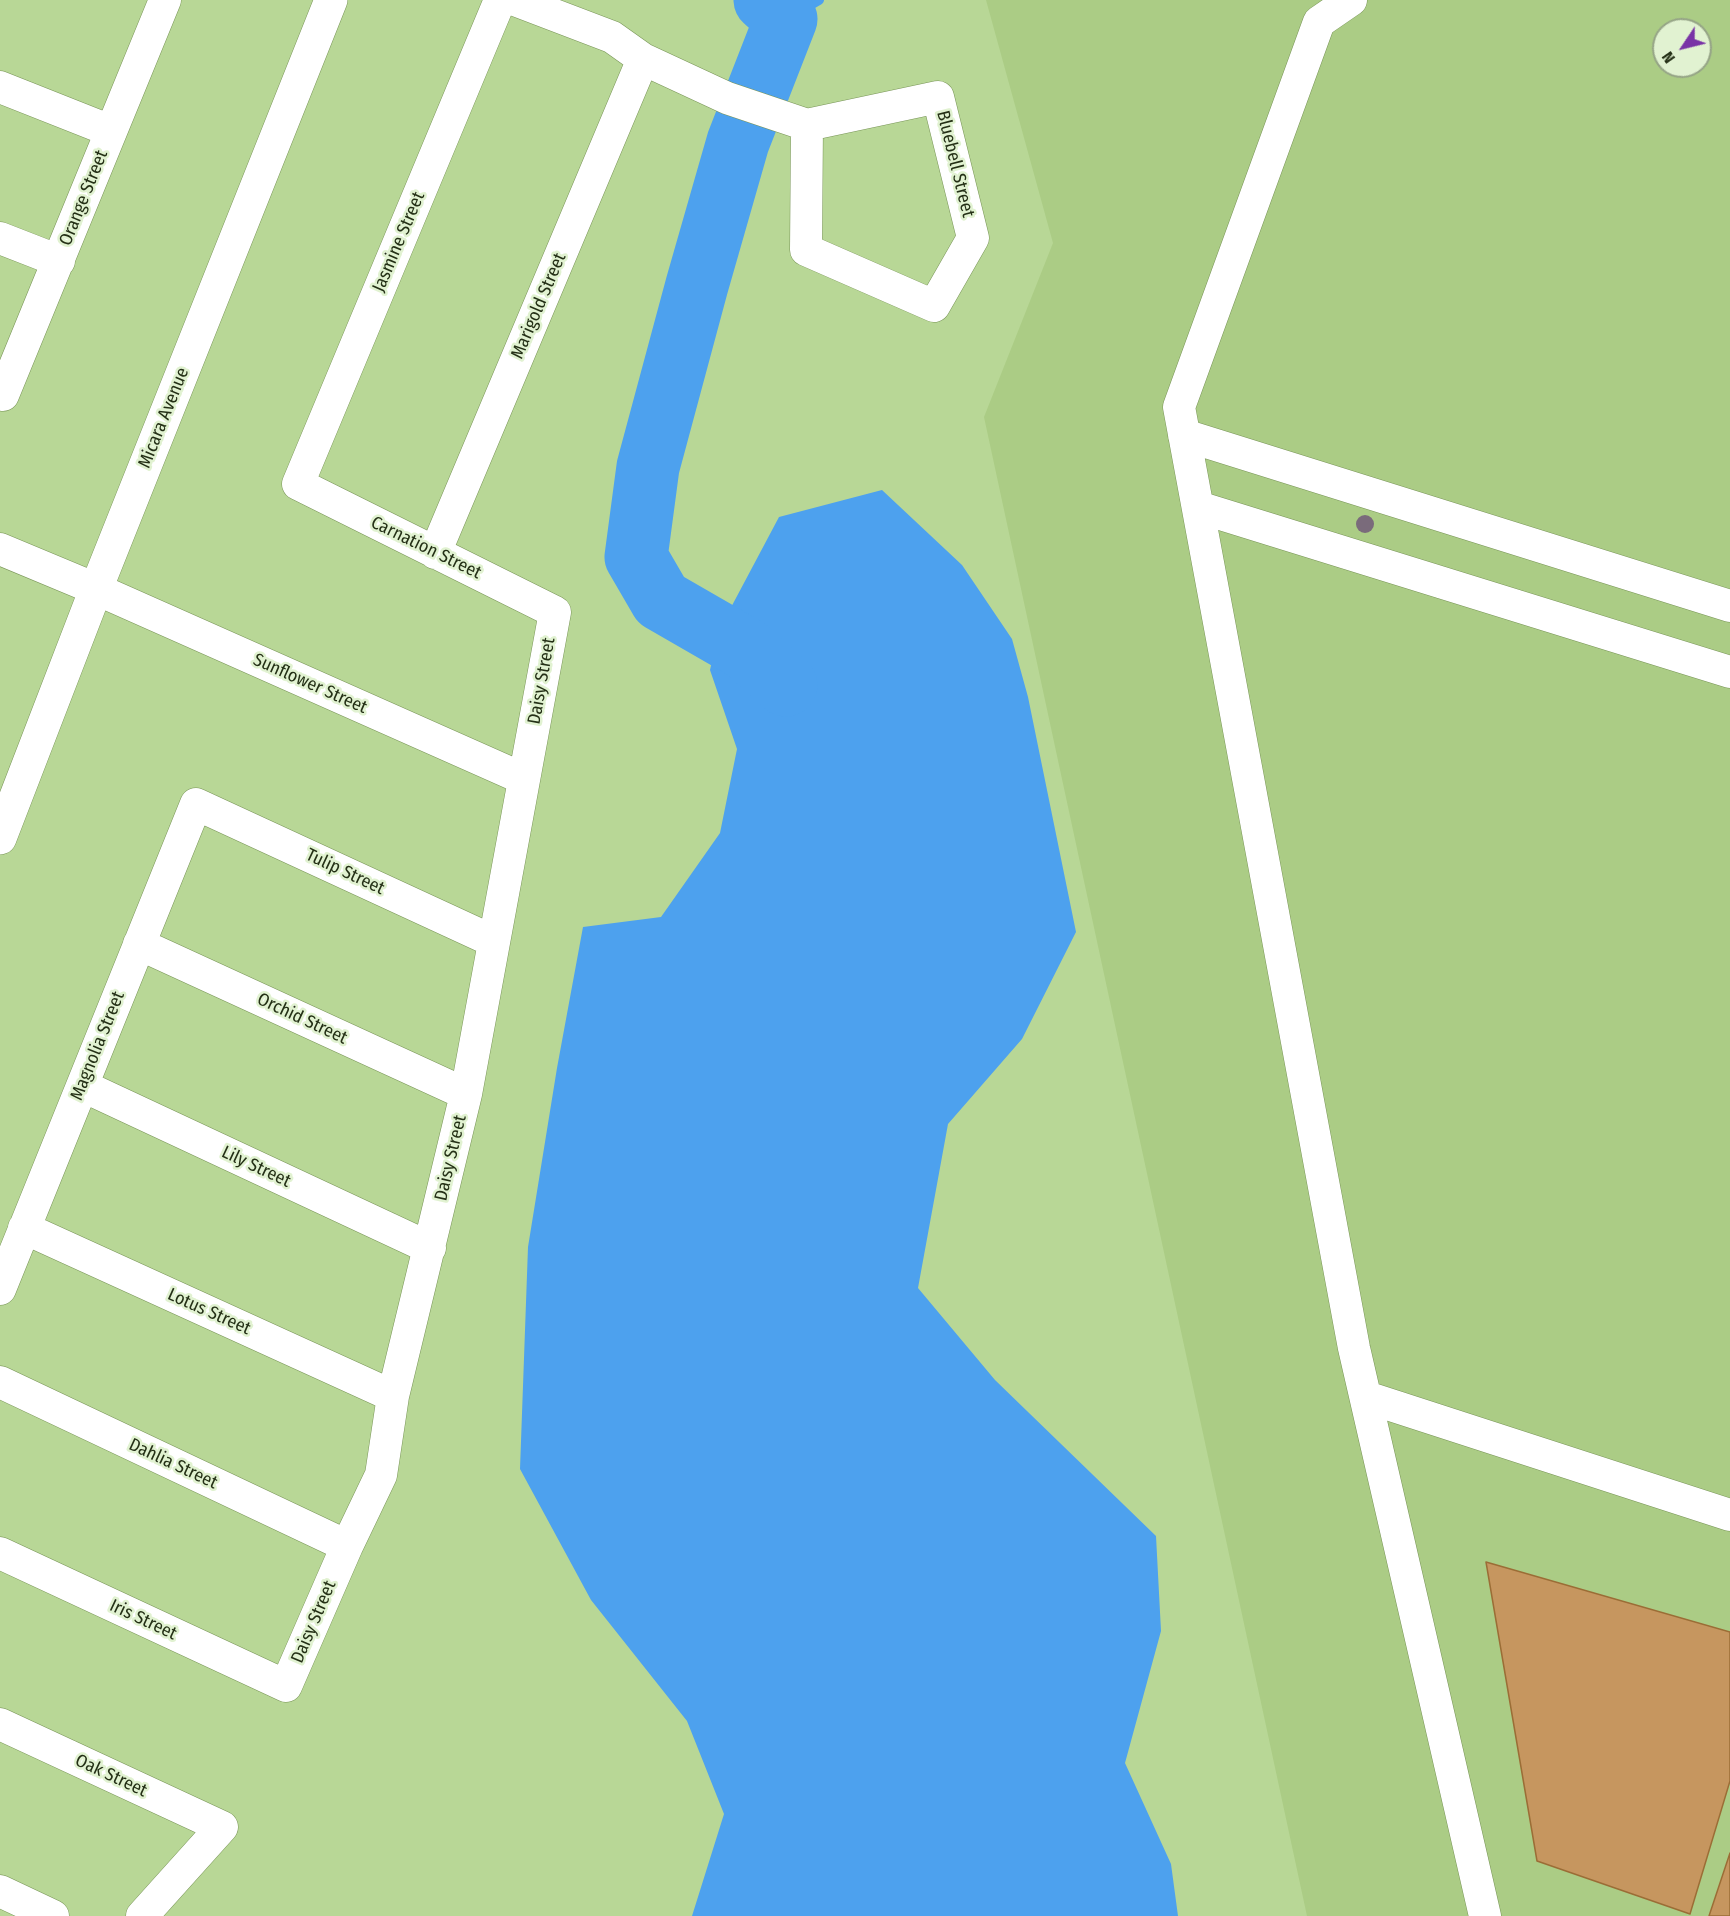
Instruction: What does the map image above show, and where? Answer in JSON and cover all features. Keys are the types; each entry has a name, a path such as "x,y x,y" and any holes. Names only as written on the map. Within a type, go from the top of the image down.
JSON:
{"street":[{"name":"Orange Street","path":"2,395 165,0"},
{"name":"Micara Avenue","path":"0,838 96,589 331,0"},
{"name":"Jasmine Street","path":"298,484 500,0"},
{"path":"515,0 612,38 643,59 727,98 795,121"},
{"path":"1351,0 1320,22 1179,407 1352,1337 1485,1916"},
{"name":"Marigold Street","path":"435,553 643,59"},
{"path":"0,87 111,131"},
{"name":"Bluebell Street","path":"938,97 973,238 933,306 806,250 795,121 938,97"},
{"path":"0,238 59,261"},
{"path":"1184,435 1730,606"},
{"name":"Carnation Street","path":"298,484 555,612"},
{"path":"1198,507 1730,672"},
{"name":"Sunflower Street","path":"0,549 96,589 524,779"},
{"name":"Daisy Street","path":"286,1686 346,1546 381,1475 393,1396 466,1094 555,612"},
{"name":"Tulip Street","path":"196,804 493,941"},
{"name":"Magnolia Street","path":"0,1289 196,804"},
{"name":"Orchid Street","path":"139,944 466,1094"},
{"name":"Lily Street","path":"83,1086 430,1248"},
{"name":"Lotus Street","path":"24,1228 393,1396"},
{"name":"Dahlia Street","path":"0,1382 346,1546"},
{"path":"1366,1397 1730,1515"},
{"name":"Iris Street","path":"0,1553 286,1686"},
{"name":"Oak Street","path":"0,1724 222,1827 142,1916"},
{"path":"0,1890 53,1916"}],"shaded area":[{"path":"986,0 1730,0 1730,1916 1307,1916 984,417 1053,243"}],"water":[{"path":"882,490 962,565 1012,639 1028,697 1076,932 1022,1039 948,1124 918,1288 995,1380 1156,1536 1161,1631 1125,1763 1171,1864 1178,1916 692,1916 724,1814 687,1721 591,1600 520,1469 528,1247 583,927 661,917 720,833 737,749 710,670 719,630 779,517"}],"building":[{"path":"1486,1562 1730,1632 1730,1781 1690,1914 1537,1861"},
{"path":"1730,1853 1730,1916 1709,1916"}],"waterway":[{"path":"765,0 786,19 738,142 697,285 648,467 636,557 661,600 746,649 786,685"},
{"path":"786,19 819,0"}]}
